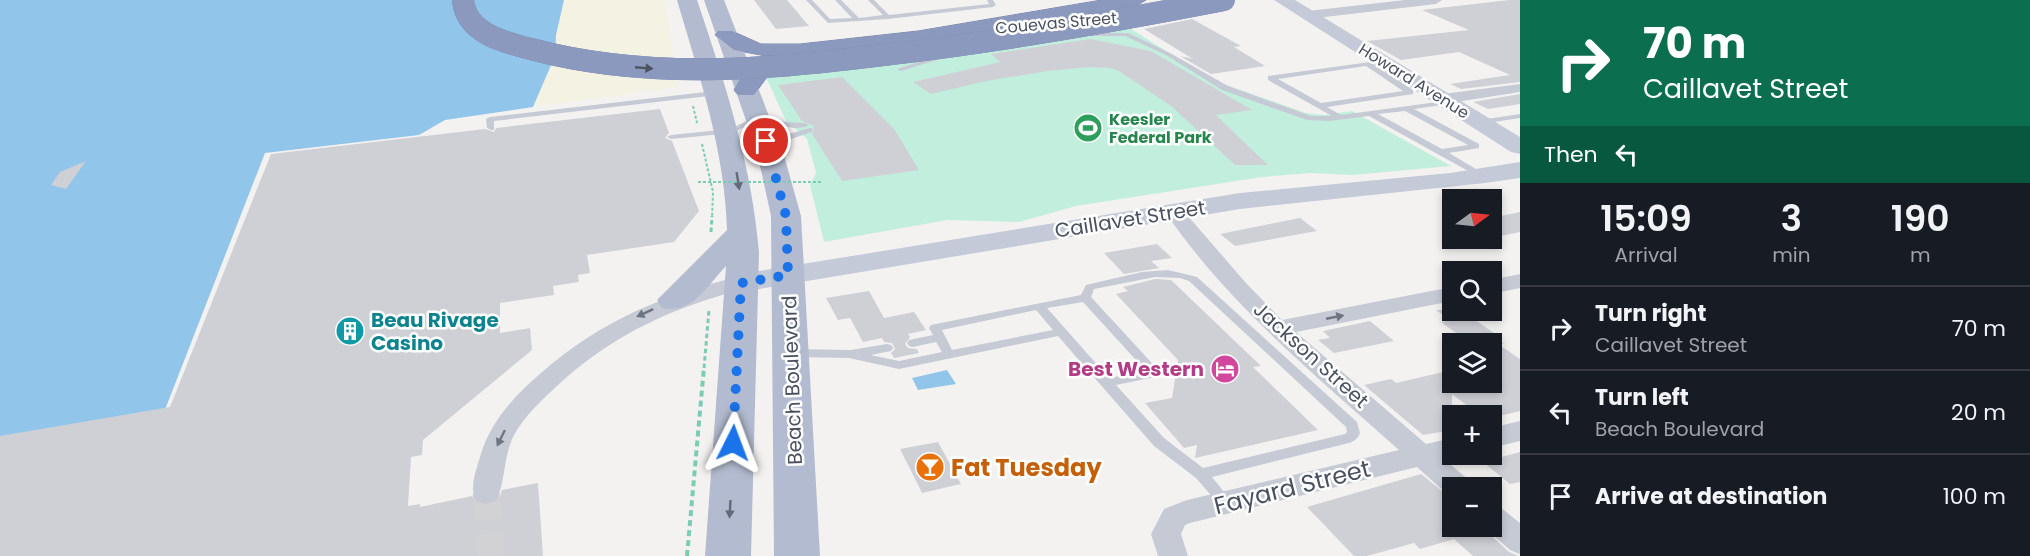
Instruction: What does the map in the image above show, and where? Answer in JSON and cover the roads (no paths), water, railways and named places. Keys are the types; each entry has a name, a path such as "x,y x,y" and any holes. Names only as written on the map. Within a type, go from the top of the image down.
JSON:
{"highway":[{"path":"463,0 466,17 476,26 494,37 522,47 591,62 698,70 798,66 939,49 1117,21 1224,0"},
{"path":"484,0 487,13 497,23 535,39 625,51 671,52 789,43 1179,0"},
{"path":"746,90 757,70 780,61 928,42 1136,0"},
{"path":"725,35 742,45 761,50 800,51 890,41 1101,7"}],"main road":[{"name":"Beach Boulevard","path":"687,0 714,93 754,133"},
{"name":"Beach Boulevard","path":"714,0 746,90 754,133 786,216 797,556"},
{"name":"Howard Avenue","path":"1283,0 1520,147"},
{"name":"Beach Boulevard","path":"728,556 741,283 742,232 739,185 754,133"},
{"name":"Caillavet Street","path":"741,283 1290,194 1405,187 1520,170"},
{"path":"674,300 742,232"}],"street":[{"path":"1308,15 1436,0"},
{"name":"Couevas Street","path":"1446,100 1520,88"},
{"name":"Jackson Street","path":"1174,212 1238,288 1277,328 1447,477"},
{"path":"486,493 491,464 499,440 514,415 533,393 575,353 598,338 674,300 741,283"},
{"path":"1277,328 1442,296"},
{"path":"1502,435 1520,431"},
{"name":"Fayard Street","path":"1173,556 1166,534 1174,517 1442,450"},
{"path":"1502,525 1520,541"}],"lane":[{"path":"809,0 828,21 993,5 990,0"},
{"path":"838,0 856,20"},
{"path":"871,0 888,16"},
{"name":"Couevas Street","path":"901,69 962,51 1079,35 1126,34 1168,54 1225,88 1310,118 1340,117 1446,100"},
{"path":"1319,105 1410,92 1367,64 1271,78 1340,117"},
{"path":"491,128 490,119 714,93"},
{"path":"1406,108 1476,146 1440,152"},
{"path":"1370,113 1484,177"},
{"path":"1480,122 1520,116"},
{"path":"670,137 754,133 782,139 807,127 777,123 754,133"},
{"path":"1085,298 1089,287 1164,273 1184,275 1193,279 1352,426 1354,433 1349,438 1201,474"},
{"path":"949,355 934,328 1085,298"},
{"path":"1085,298 1155,373 1106,383"},
{"path":"1039,306 1159,442 1201,474 1226,503"},
{"path":"849,354 898,365 1061,332"},
{"path":"913,343 940,338"},
{"path":"791,353 849,354 887,348"}],"water":[{"path":"0,0 564,0 556,35 555,56 533,107 445,120 419,135 265,153 108,556 0,556"},
{"path":"947,370 956,384 918,390 912,378"}],"tunnel":[{"path":"486,493 491,556"}],"place":[{"name":"Keesler Federal Park","path":"1088,128"},
{"name":"Beau Rivage Casino","path":"350,331"},
{"name":"Best Western","path":"1225,369"},
{"name":"Fat Tuesday","path":"930,467"}]}
